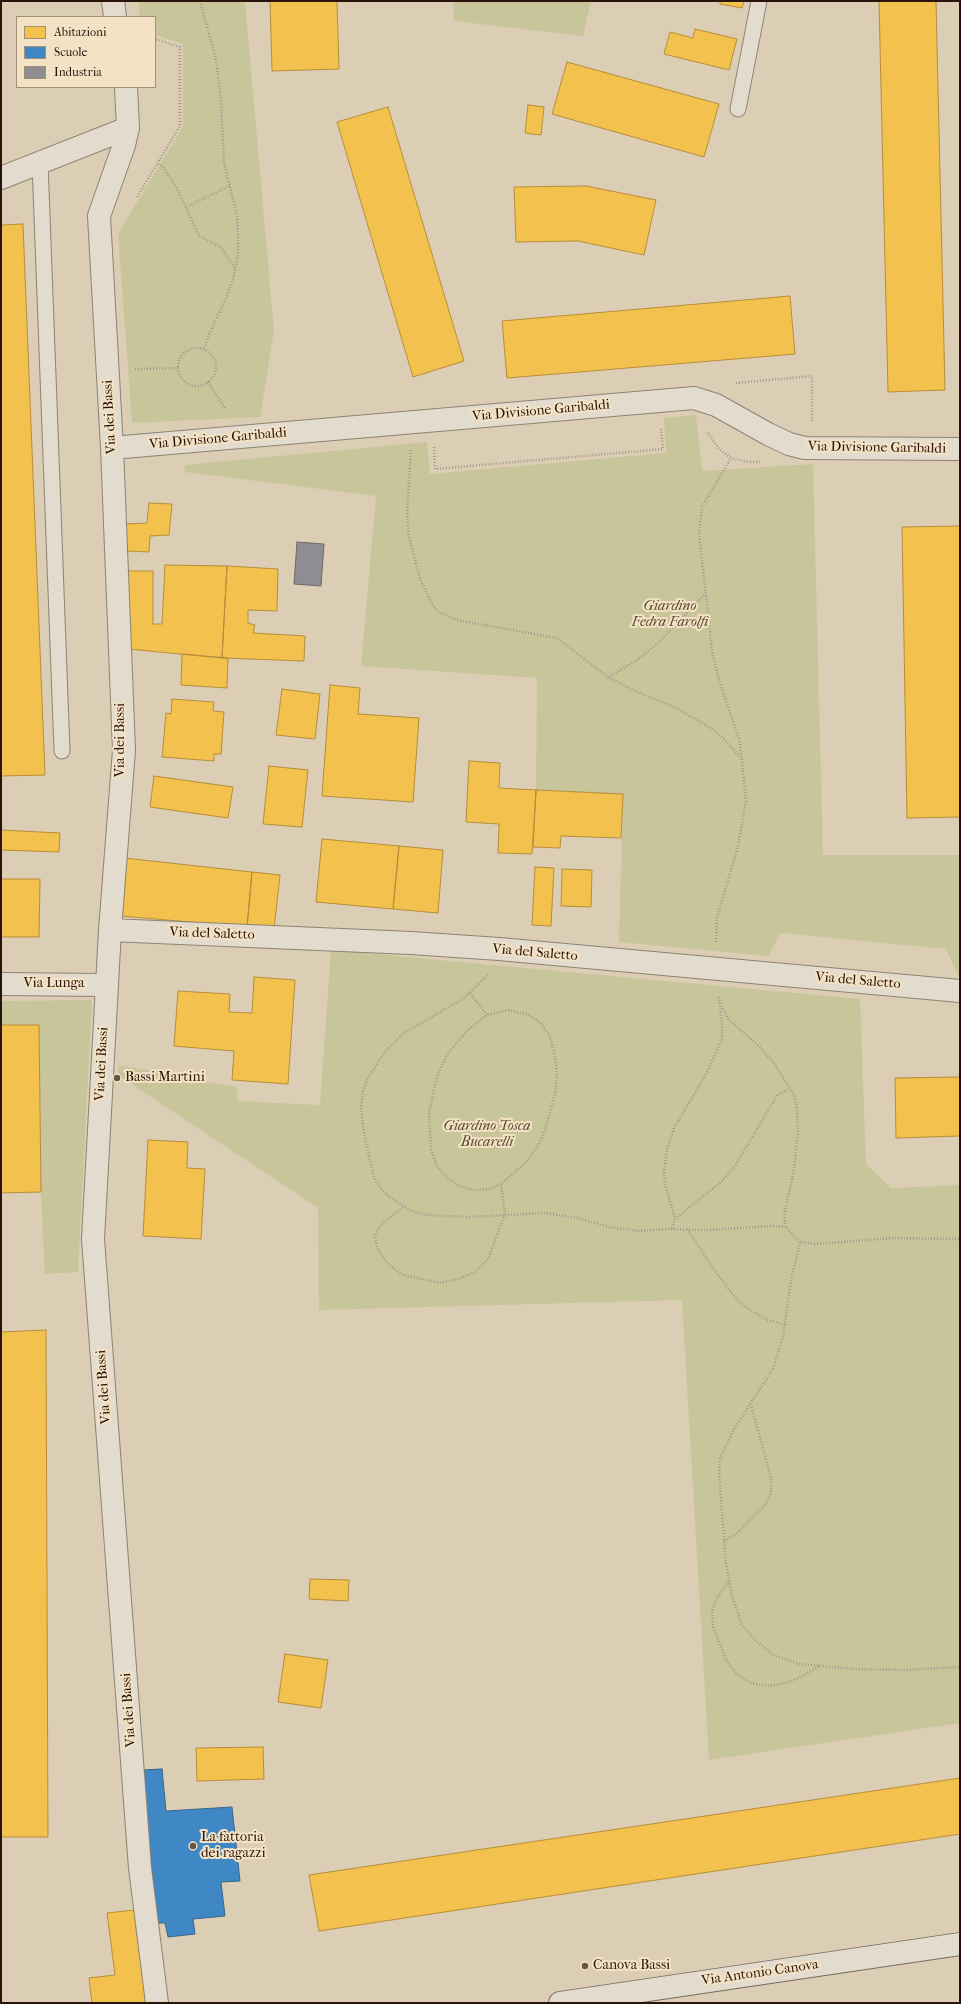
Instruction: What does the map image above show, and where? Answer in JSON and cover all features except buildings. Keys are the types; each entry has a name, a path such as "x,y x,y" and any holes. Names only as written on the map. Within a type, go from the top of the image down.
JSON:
{"street":[{"path":"113,1 115,16"},
{"name":"Via dei Bassi","path":"126,88 128,128 124,145 99,216 112,448 124,750 106,985 94,1239 140,1868 158,2003"},
{"path":"1,178 128,128"},
{"name":"Via Divisione Garibaldi","path":"112,448 694,398 716,405 788,444 805,448 960,449"},
{"name":"Via del Saletto","path":"110,930 411,942 960,991"},
{"name":"Via Lunga","path":"1,984 106,985"},
{"name":"Via Antonio Canova","path":"560,2003 960,1944"}],"lane":[{"path":"738,109 760,1"},
{"path":"40,162 62,751"}],"path":[{"path":"200,1 216,60 221,101 224,156 237,222 238,254 226,299 212,325 204,349"},
{"path":"136,198 180,126 180,47 156,38"},
{"path":"158,164 170,176 199,236 221,247 235,268"},
{"path":"186,207 230,185"},
{"path":"192,349 204,349 213,357 216,368 214,374 208,382 200,386 187,384 182,380 178,368 182,356 192,349"},
{"path":"133,369 178,368"},
{"path":"208,382 228,412"},
{"path":"434,446 436,468 663,449 660,422"},
{"path":"707,431 719,449 731,458 749,462 764,461"},
{"path":"411,446 407,513 409,537 420,578 433,606 439,612 457,620 557,638 608,677 652,699 672,706 706,725 721,736 742,760"},
{"path":"716,946 717,918 743,823 746,801 740,742 719,680 712,651 699,533 702,506 731,458"},
{"path":"608,677 636,661 658,643 705,594"},
{"path":"499,949 496,962 487,978 470,993 404,1033 384,1053 368,1076 363,1091 361,1107 364,1134 374,1178 380,1188 403,1207 427,1215 469,1217 545,1213 578,1218 609,1227 639,1231 672,1228 708,1230 771,1226 786,1227"},
{"path":"675,1219 665,1184 664,1170 667,1150 674,1128 705,1076 722,1040 722,1023 718,990"},
{"path":"470,993 487,1015"},
{"path":"720,1003 729,1020 759,1046 774,1063 790,1089 797,1109 798,1132 794,1170 784,1216 786,1227 800,1242 816,1244 894,1238 960,1239"},
{"path":"509,1010 529,1015 541,1023 550,1037 555,1057 557,1075 551,1114 538,1146 526,1162 501,1184 490,1189 474,1190 460,1186 446,1177 437,1166 431,1150 429,1113 437,1076 446,1057 469,1029 487,1015 509,1010"},
{"path":"672,1228 675,1219 721,1182 731,1171 778,1094 790,1089"},
{"path":"403,1207 378,1229 375,1237 378,1250 389,1265 403,1276 440,1283 458,1280 475,1272 488,1259 505,1214 501,1184"},
{"path":"687,1229 705,1258 739,1302 750,1311 768,1320 785,1325"},
{"path":"800,1242 791,1280 785,1325 773,1369 734,1429 720,1459 719,1473 724,1541 729,1580 732,1596 742,1625 756,1641 772,1655 799,1664 903,1670 960,1667"},
{"path":"724,1541 736,1534 765,1505 771,1493 770,1478 751,1404"},
{"path":"729,1580 716,1599 712,1612 713,1627 727,1662 737,1674 751,1683 767,1686 782,1684 799,1678 821,1665"}],"green space":[{"path":"138,1 245,1 274,331 260,417 132,423 118,233 183,127 183,44 156,35 156,16 140,16"},
{"path":"453,1 591,1 583,36 454,21"},
{"name":"Giardino Fedra Farolfi","path":"696,415 702,471 813,464 823,855 960,855 960,979 946,949 781,933 768,956 619,942 623,795 536,790 537,678 361,666 376,496 185,472 184,465 427,442 430,474 666,453 664,418"},
{"name":"Giardino Tosca Bucarelli","path":"331,950 860,999 866,1164 891,1188 960,1185 960,1723 709,1760 682,1300 319,1310 318,1208 118,1075 118,1065 237,1087 237,1101 320,1105"},
{"path":"92,1000 78,1272 45,1274 41,1192 39,1025 1,1025 1,1001"}],"place":[{"name":"Bassi Martini","path":"117,1078"},
{"name":"La fattoria dei ragazzi","path":"193,1846"},
{"name":"Canova Bassi","path":"585,1966"}]}
